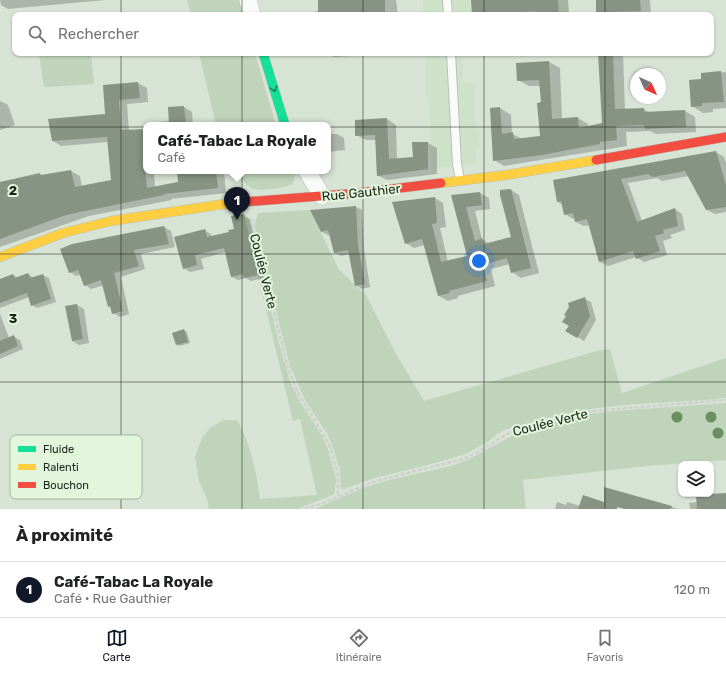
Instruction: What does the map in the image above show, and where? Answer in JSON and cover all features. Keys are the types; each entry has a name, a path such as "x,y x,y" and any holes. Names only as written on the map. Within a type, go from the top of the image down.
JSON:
{"street":[{"path":"248,0 251,12"},
{"path":"264,56 283,122"},
{"name":"Rue Gauthier","path":"0,257 39,241 95,224 247,201 322,196 522,173 726,137"},
{"path":"309,174 322,196"}],"lane":[{"path":"447,0 448,12"},
{"path":"451,56 457,164 460,181"}],"path":[{"name":"Coulée Verte","path":"247,201 286,360 297,391 330,446 338,474 338,496"},
{"name":"Coulée Verte","path":"305,509 384,478 442,465 463,458 481,450 512,431 573,415 612,409 726,400"}],"shaded area":[{"path":"187,0 240,0 243,12 190,12"},
{"path":"423,0 569,0 570,12 423,12"},
{"path":"39,56 91,56 94,84 44,87"},
{"path":"200,56 256,56 275,122 215,122"},
{"path":"425,56 463,56 462,84 475,83 475,121 477,121 477,129 479,129 480,148 476,149 477,163 432,169 429,97 426,96"},
{"path":"239,174 295,175 293,184 267,190 252,188 243,181"},
{"path":"310,210 339,270 366,295 395,352 424,401 597,351 610,349 622,393 726,358 726,398 597,408 553,417 502,431 466,454 375,478 341,490 340,470 331,442 305,400 290,366 255,228 258,213"},
{"path":"243,214 245,214 249,220 280,347 291,384 322,436 328,449 336,479 335,491 333,495 297,509 209,509 207,499 199,481 195,457 202,438 211,427 224,420 237,420 246,439 252,458 260,499 317,495 300,419 293,421"},
{"path":"726,403 726,460 678,461 678,464 523,480 526,509 315,509 363,488 385,481 451,466 465,461 521,431 581,415 614,411"}],"building":[{"path":"318,0 385,0 385,12 318,12"},
{"path":"471,0 558,0 559,12 472,12"},
{"path":"596,0 640,0 641,11 596,12"},
{"path":"598,56 613,56 615,109 644,108 644,112 685,110 686,127 645,129 644,125 616,126 617,140 600,142 600,144 542,155 493,161 490,108 500,107 502,134 513,132 514,139 540,136 537,103 541,102 539,80 517,81 516,63 549,61 552,119 578,117 579,128 602,123"},
{"path":"721,71 724,102 702,103 702,106 691,107 689,80 701,79 701,73"},
{"path":"138,82 140,98 119,100 121,130 143,129 143,174 146,174 147,188 178,182 177,174 216,174 218,188 163,194 164,195 80,212 63,216 0,239 0,182 40,173 41,175 71,170 75,187 111,180 107,137 52,141 48,119 105,114 103,85"},
{"path":"184,106 186,122 169,122 168,107"},
{"path":"387,118 389,159 413,157 412,142 428,142 428,169 377,176 375,135 355,136 355,120"},
{"path":"716,151 726,185 726,207 706,210 685,171 653,177 648,174 621,179 637,222 675,208 678,226 663,230 664,233 655,236 660,251 636,259 633,251 599,262 587,219 575,222 573,213 564,215 561,201 557,202 553,180"},
{"path":"511,189 531,268 511,273 507,258 483,265 487,281 449,291 450,293 438,296 422,239 405,244 392,202 435,197 437,223 432,224 441,262 467,256 451,195 480,192 482,205 466,207 475,241 482,238 484,244 511,237 500,190"},
{"path":"356,206 358,245 365,284 355,286 348,250 334,253 328,230 321,232 310,210"},
{"path":"244,214 258,275 244,278 243,274 231,277 224,248 195,255 197,265 183,269 174,237 205,229 207,237 229,232 228,230 234,229 231,216"},
{"path":"164,226 169,244 134,250 139,266 114,273 123,311 112,314 110,306 108,307 101,280 84,286 78,270 69,273 60,249 72,244"},
{"path":"28,273 30,278 43,274 51,299 31,306 27,293 0,303 0,279 13,274 15,278"},
{"path":"585,297 590,316 577,338 565,331 569,326 562,322 569,307 568,303"},
{"path":"77,304 83,339 72,341 65,306"},
{"path":"184,329 188,342 176,345 172,333"},
{"path":"14,335 18,346 0,354 0,341"},
{"path":"604,487 672,506 671,509 625,509 617,507 617,509 578,509 583,495 604,502"},
{"path":"726,493 726,509 697,509 696,497 714,497 714,494"}],"traffic: fast":[{"path":"264,56 284,122"}],"traffic: slow":[{"path":"441,183 506,175 596,160"},
{"path":"0,257 63,233 111,221 231,203"}],"traffic: jam":[{"path":"596,160 726,137"},
{"path":"231,203 359,193 441,183"}],"place":[{"name":"Café-Tabac La Royale","path":"237,220"}]}
